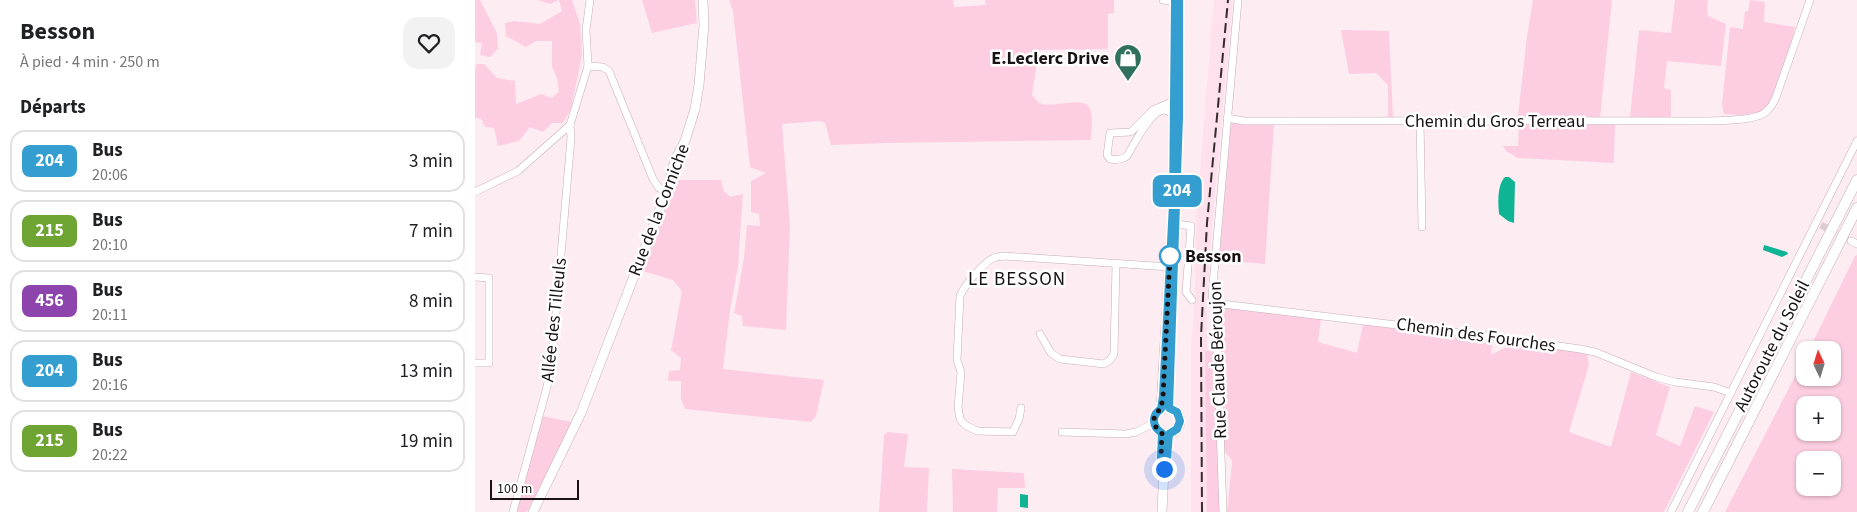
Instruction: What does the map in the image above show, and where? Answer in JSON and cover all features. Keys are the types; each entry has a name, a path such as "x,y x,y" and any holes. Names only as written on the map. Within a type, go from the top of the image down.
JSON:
{"highway":[{"name":"Autoroute du Soleil","path":"1688,512 1857,180"},
{"name":"Autoroute du Soleil","path":"1703,512 1857,208"}],"main road":[{"name":"Rue de la Corniche","path":"533,512 581,413 667,191 675,160 685,141 695,109 699,85 704,25 703,0"},
{"path":"1165,408 1175,120 1176,1"},
{"path":"1165,408 1176,224 1179,117 1176,1"},
{"path":"1165,408 1155,415 1154,424 1155,428 1166,434"},
{"path":"1165,408 1177,412 1180,421 1177,429 1166,434"},
{"path":"1162,512 1164,469 1167,458 1166,434"}],"street":[{"path":"475,192 518,171 569,125 588,66 586,30 590,0"},
{"path":"1163,0 1176,1"},
{"name":"Rue Claude Béroujon","path":"1223,512 1216,312 1212,296 1238,0"},
{"name":"Chemin du Gros Terreau","path":"1227,118 1245,121 1703,121 1749,118 1762,115 1768,110 1776,97 1809,0"},
{"path":"588,66 603,67 609,71 653,180 659,188 667,191"},
{"path":"1175,101 1153,110 1131,132 1110,133 1107,155 1113,160 1124,159 1149,120 1161,111 1171,114 1175,120"},
{"path":"1420,121 1422,227"},
{"name":"Allée des Tilleuls","path":"513,512 547,387 552,360 571,138 569,125"},
{"path":"1671,512 1728,391 1819,224 1857,141"},
{"path":"1176,224 1191,226 1186,292 1192,300"},
{"path":"1021,408 1019,419 1013,432 977,431 965,425 961,420 958,407 961,372 957,360 961,296 963,288 970,280 995,257 1170,267"},
{"path":"1040,334 1051,353 1060,360 1104,364 1110,360 1114,354 1116,264"},
{"path":"475,277 489,278 489,287 489,363 475,363"},
{"name":"Chemin des Fourches","path":"1214,303 1580,349 1595,352 1656,377 1728,391"},
{"path":"1062,432 1126,434 1154,424"}],"shaded area":[{"path":"475,0 480,0 497,33 498,49 490,57 480,55 482,43 475,42"},
{"path":"537,0 559,0 550,4"},
{"path":"559,0 572,0 580,24 582,55 571,109 563,123 552,123 543,132 530,127 519,141 498,146 494,128 485,127 481,119 475,118 475,69 477,64 484,64 497,78 515,81 516,104 541,94 551,98 559,92 557,78 552,67 552,41 536,41 526,47 506,36 505,23 514,21 540,24 562,11"},
{"path":"642,0 695,0 697,23 652,33"},
{"path":"729,0 953,0 954,7 986,5 985,0 1114,0 1114,13 1108,14 1108,49 1039,50 1032,95 1039,102 1046,105 1077,102 1088,106 1092,115 1091,140 831,145 825,123 820,121 782,124 790,224 786,330 743,326 742,316 734,313 744,258 747,225 760,226 759,214 751,212 751,181 766,173 750,167 733,11"},
{"path":"1214,0 1233,0 1212,225 1207,306 1207,512 1191,512 1191,347 1195,298 1196,220"},
{"path":"1533,0 1612,0 1600,118 1518,116"},
{"path":"1675,0 1708,0 1708,16 1726,24 1721,66 1667,61 1664,88 1671,90 1671,117 1630,117 1639,30 1671,33"},
{"path":"1750,0 1765,2 1764,22 1795,27 1793,36 1782,74 1766,107 1759,112 1750,114 1724,114 1722,105 1730,27 1743,29 1745,11 1748,11"},
{"path":"1341,30 1389,31 1393,118 1388,118 1388,85 1376,73 1349,74"},
{"path":"1231,122 1274,123 1265,264 1219,260"},
{"path":"1519,123 1615,124 1614,163 1518,158 1506,151 1503,146 1518,146"},
{"path":"1505,177 1509,177 1515,182 1514,223 1499,214 1499,189"},
{"path":"676,180 721,180 724,191 730,197 743,194 738,266 723,369 824,380 816,416 811,422 685,409 681,399 681,381 668,381 669,371 680,370 681,358 671,350 682,291 673,280 643,271"},
{"path":"1764,245 1787,252 1788,254 1782,257 1763,250"},
{"path":"1857,255 1857,512 1725,512 1796,374 1796,386 1841,386 1841,341 1813,341"},
{"path":"1226,308 1321,319 1318,342 1357,353 1363,324 1492,342 1491,355 1505,348 1523,345 1587,354 1589,365 1569,432 1611,447 1631,372 1670,387 1656,435 1680,446 1695,406 1714,412 1664,512 1227,512 1232,460 1223,450 1221,315"},
{"path":"1213,350 1220,512 1207,512 1205,351"},
{"path":"542,416 572,422 527,512 516,512"},
{"path":"888,432 908,434 904,467 929,468 927,512 879,512 884,435"},
{"path":"952,469 1024,473 1025,488 998,488 997,512 953,512"},
{"path":"1020,494 1028,495 1028,508 1020,507"}],"tunnel":[{"path":"1821,225 1851,241"}],"railway":[{"path":"1202,512 1201,336 1207,223 1228,0"}],"bus line":[{"name":"204","path":"1175,0 1173,204 1163,396 1161,409 1153,419 1155,428 1162,433 1161,457 1164,469 1169,434 1177,429 1180,421 1177,412 1169,408 1179,117 1179,0"}],"place":[{"name":"E.Leclerc Drive","path":"1128,82"},
{"name":"Besson","path":"1170,256"}],"district":[{"name":"LE BESSON","path":"1017,279"}],"route":[{"path":"1164,469 1161,457 1162,433 1155,428 1153,419 1161,409 1163,396 1170,256"}]}
